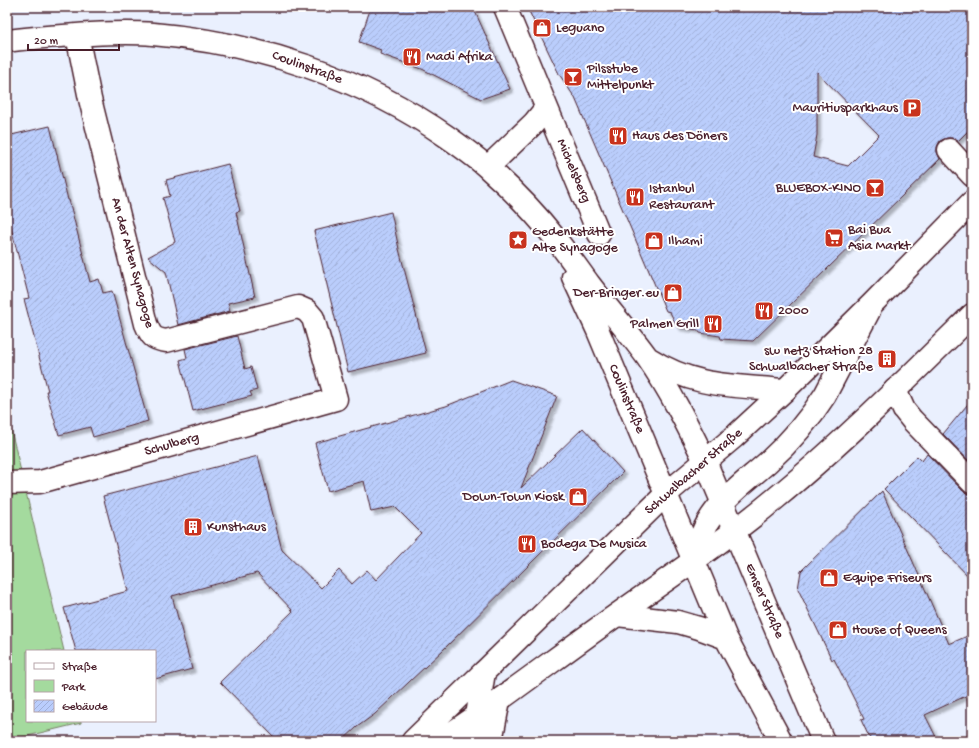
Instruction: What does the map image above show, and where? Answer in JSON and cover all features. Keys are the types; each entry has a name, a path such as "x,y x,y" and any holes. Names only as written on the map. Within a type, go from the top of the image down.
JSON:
{"street":[{"name":"Michelsberg","path":"505,7 599,234"},
{"name":"Coulinstraße","path":"7,41 29,38 121,33 151,33 199,39 248,48 296,61 374,94 406,110 436,129 488,167 528,207 555,238 648,358 683,416 705,461"},
{"name":"An der Alten Synagoge","path":"78,35 90,99 146,324 150,334 157,339 166,341 298,307 307,311 313,318 336,398"},
{"path":"488,167 534,122 546,108"},
{"path":"949,150 972,175"},
{"name":"Schwalbacher Straße","path":"413,741 666,494 734,437 785,390 972,202"},
{"name":"Coulinstraße","path":"555,238 598,331 694,562"},
{"path":"781,741 726,638 694,562 698,544 704,528 722,501 773,457 809,418 825,395 872,304"},
{"path":"440,741 694,562 774,500 830,452 896,390 972,314"},
{"path":"648,358 662,367 696,380 713,384 785,390"},
{"path":"896,390 904,410 912,420 972,482"},
{"name":"Schulberg","path":"7,483 40,482 336,398"},
{"name":"Emser Straße","path":"705,461 823,741"},
{"path":"617,615 678,622 726,638"},
{"path":"472,741 478,715 484,672"},
{"path":"492,741 499,700"}],"green space":[{"path":"7,413 64,650 26,650 26,722 81,723 7,741"}],"building":[{"path":"371,7 473,7 510,89 481,99 422,69 380,54 381,50 359,42"},
{"path":"527,7 972,7 972,127 958,141 952,138 947,138 940,141 937,147 937,152 940,159 753,341 721,339 720,336 700,333 698,330 677,327 670,312 666,311 575,98 559,74","holes":["817,72 879,135 848,166 813,157 817,135"]},
{"path":"50,126 90,282 99,279 103,293 112,291 148,421 93,437 90,427 59,435 46,391 48,391 24,299 29,298 7,212 7,136"},
{"path":"228,164 240,211 236,212 255,297 228,303 230,311 178,325 166,272 148,257 175,242 163,198 170,196 166,180"},
{"path":"391,212 426,353 348,372 314,231"},
{"path":"237,336 245,369 251,367 257,390 250,392 252,396 193,411 180,360 187,358 185,349"},
{"path":"511,380 557,396 521,488 583,428 623,472 443,650 375,714 357,727 342,741 278,741 220,682 293,611 257,573 172,596 192,669 156,679 156,650 76,650 64,608 128,591 103,496 258,456 282,550 321,588 339,570 352,584 367,570 376,580 421,533 395,507 371,512 364,481 328,491 315,443 446,406"},
{"path":"972,399 972,464 943,434"},
{"path":"927,454 963,491 968,494 972,494 972,580 884,489 917,456 922,461"},
{"path":"882,491 949,644 972,634 972,693 925,715 938,741 871,741 861,720 864,719 834,659 832,660 798,589 801,571"}],"place":[{"name":"Leguano","path":"542,28"},
{"name":"Madi Afrika","path":"412,57"},
{"name":"Pilsstube Mittelpunkt","path":"573,77"},
{"name":"Mauritiusparkhaus","path":"912,108"},
{"name":"Haus des Döners","path":"618,136"},
{"name":"BLUEBOX-KINO","path":"875,188"},
{"name":"Istanbul Restaurant","path":"635,197"},
{"name":"Bai Bua Asia Markt","path":"834,238"},
{"name":"Gedenkstätte Alte Synagoge","path":"518,240"},
{"name":"Ilhami","path":"654,241"},
{"name":"Der-Bringer.eu","path":"673,293"},
{"name":"2000","path":"764,311"},
{"name":"Palmen Grill","path":"713,324"},
{"name":"sw netz Station 28 Schwalbacher Straße","path":"887,359"},
{"name":"Down-Town Kiosk","path":"578,497"},
{"name":"Kunsthaus","path":"193,527"},
{"name":"Bodega De Musica","path":"527,544"},
{"name":"Equipe Friseurs","path":"829,578"},
{"name":"House of Queens","path":"838,630"}]}
